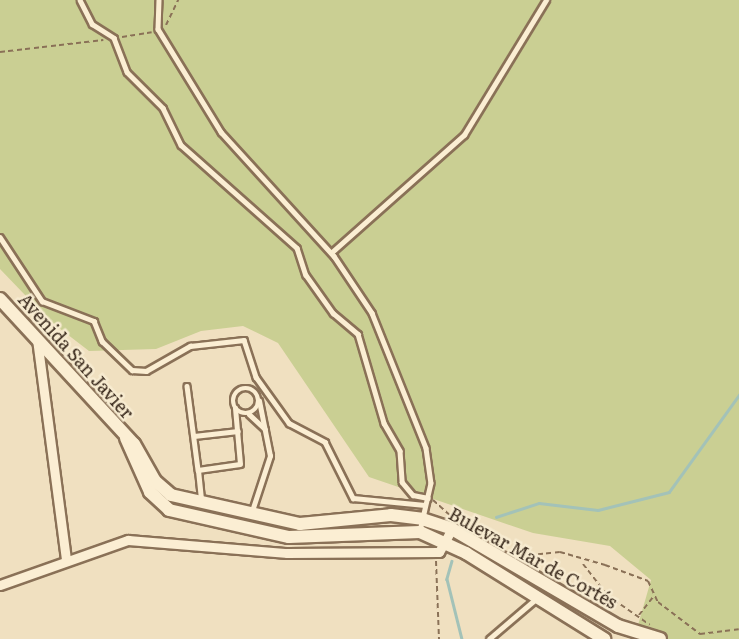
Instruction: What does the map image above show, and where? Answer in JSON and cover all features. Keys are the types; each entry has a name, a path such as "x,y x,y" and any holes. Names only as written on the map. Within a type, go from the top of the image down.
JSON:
{"street":[{"name":"Avenida San Javier","path":"0,299 127,438 162,497"},
{"path":"36,338 66,559"},
{"path":"162,497 175,512 312,538 421,525 442,547 537,598 604,639"},
{"name":"Bulevar Mar de Cortés","path":"162,497 201,502 300,524 391,515 421,525 452,530 549,587 656,638"},
{"path":"442,547 452,530"},
{"path":"0,585 66,559 128,540 288,553 442,547"},
{"path":"537,598 549,587"}],"lane":[{"path":"80,0 92,24 114,38 127,72 163,108 181,145 297,248 333,313 358,334 384,423 400,451 402,482 413,495 428,498"},
{"path":"159,0 158,29 221,132 331,253 372,313 426,448 428,498 421,525"},
{"path":"331,253 464,135 546,0"},
{"path":"0,237 42,302 90,317 102,341 132,370 146,371 190,346 244,340 256,377 289,423 325,442 353,498 425,505"},
{"path":"187,386 201,502"},
{"path":"198,470 240,464 234,396 243,388 254,390 267,431 268,467 245,527"},
{"path":"248,413 259,401"},
{"path":"235,408 248,413 267,431"},
{"path":"194,436 238,432"},
{"path":"489,639 537,598"}],"path":[{"path":"0,52 114,38 158,29 170,22 178,0"},
{"path":"439,639 432,582 442,547"},
{"path":"510,556 560,552 583,564 648,581 653,596 700,634 739,629"},
{"path":"583,564 597,586 652,627 656,638"},
{"path":"638,615 653,596"}],"green space":[{"path":"0,0 739,0 739,639 634,639 651,580 610,546 533,533 369,477 278,343 243,326 201,331 156,349 89,351 50,321 0,269"}],"waterway":[{"path":"496,517 539,503 598,510 669,492 739,395"},
{"path":"452,561 447,579 462,639"}]}
